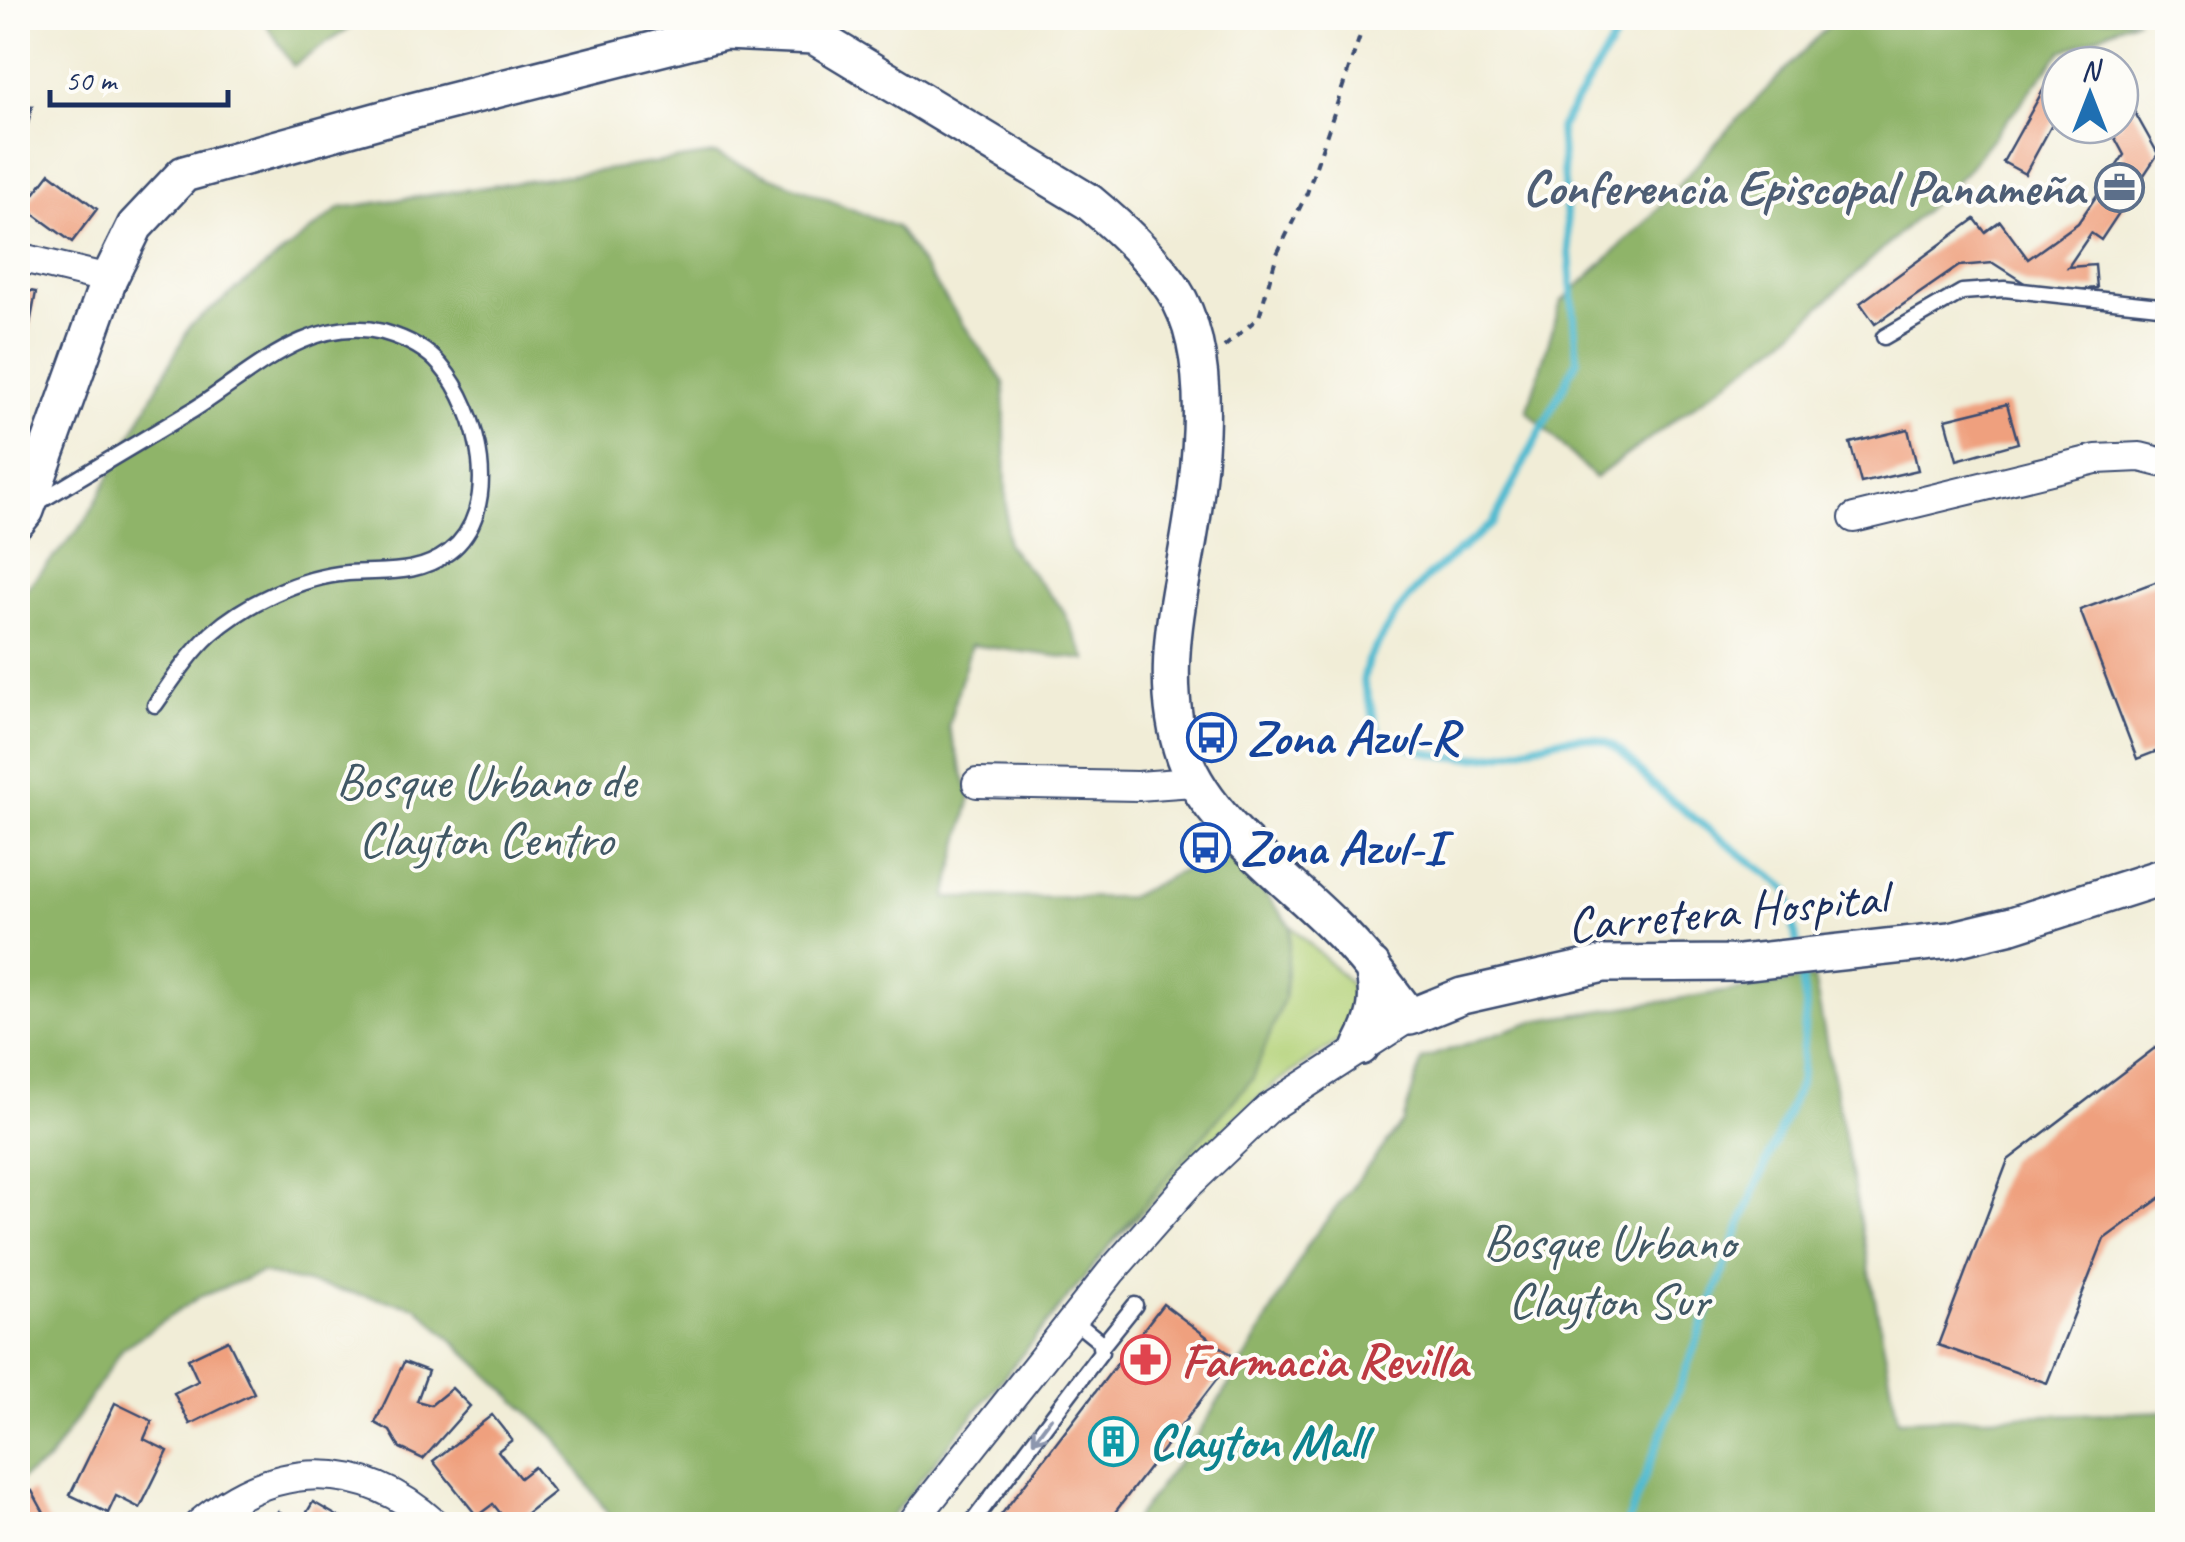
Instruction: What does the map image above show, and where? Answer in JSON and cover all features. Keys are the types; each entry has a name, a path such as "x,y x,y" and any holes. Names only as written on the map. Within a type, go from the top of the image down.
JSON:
{"street":[{"path":"22,515 109,280 135,226 184,174 724,32 821,27 1089,202 1116,224 1174,290 1194,344 1200,396 1200,464 1174,622 1172,697 1175,725 1193,782 1275,872 1371,964 1410,1018"},
{"path":"18,256 109,280"},
{"path":"1854,518 2096,459 2140,457 2168,464"},
{"path":"977,782 1138,786 1193,782"},
{"name":"Carretera Hospital","path":"911,1524 1152,1225 1222,1150 1269,1108 1410,1018 1462,996 1604,964 1740,963 1898,948 1974,935 2168,875"},
{"path":"1371,964 1412,989 1462,996"},
{"path":"1361,1047 1376,1013 1376,978 1371,964"},
{"path":"199,1524 222,1504 268,1483 318,1474 343,1476 391,1492 435,1524"}],"lane":[{"path":"1884,338 1962,292 1981,289 2168,307"},
{"path":"22,515 198,406 266,358 316,336 364,330 394,336 414,344 440,364 460,393 475,428 480,477 471,522 452,550 428,565 408,571 348,573 317,579 244,611 209,636 155,705"},
{"path":"970,1524 1136,1305"},
{"path":"1074,1320 1102,1346"}],"path":[{"path":"1217,352 1260,317 1277,254 1307,193 1366,18"}],"green space":[{"path":"263,18 364,18 293,66"},
{"path":"1836,18 2138,18 2077,45 2040,45 2040,78 1964,174 1784,340 1595,478 1527,411 1561,302 1645,223 1730,127"},
{"name":"Bosque Urbano de Clayton Centro","path":"715,154 896,227 1004,383 1007,545 1062,608 1087,660 971,645 948,727 971,797 946,898 1129,897 1228,848 1291,926 1284,998 1253,1078 1129,1222 885,1524 615,1524 556,1438 417,1307 261,1273 199,1297 123,1348 48,1461 18,1481 18,598 85,522 190,326 340,208"},
{"path":"1291,926 1349,982 1361,1008 1354,1031 1276,1083 1217,1135 1105,1251 1284,998"},
{"name":"Bosque Urbano Clayton Sur","path":"1814,978 1898,1420 2167,1411 2167,1524 1131,1524 1193,1442 1253,1346 1308,1244 1403,1122 1422,1059 1534,1021"}],"building":[{"path":"2040,96 2041,145 2025,174 2003,162"},
{"path":"18,103 32,106 24,142 18,140"},
{"name":"Conferencia Episcopal Panameña","path":"2140,122 2158,154 2101,240 2091,233 2068,267 2095,265 2097,288 2065,291 2026,284 1993,263 1959,266 1875,324 1860,303 1975,219 1985,232 2000,221 2028,259 2078,223 2124,155 2119,145 2140,145"},
{"path":"50,173 97,209 72,242 24,207"},
{"path":"18,289 36,292 28,335 18,333"},
{"path":"2007,404 2018,443 1957,460 1946,419"},
{"path":"1908,429 1918,470 1861,483 1850,443"},
{"path":"2163,579 2168,591 2168,747 2137,759 2080,610"},
{"path":"2155,1048 2168,1063 2168,1192 2104,1239 2047,1383 1938,1345 2008,1160"},
{"name":"Clayton Mall","path":"1163,1304 1234,1357 1106,1524 994,1524"},
{"path":"228,1340 254,1393 190,1424 174,1393 198,1381 188,1359"},
{"path":"404,1362 428,1371 417,1401 431,1405 452,1388 470,1406 423,1459 400,1448 390,1431 375,1423"},
{"path":"115,1403 152,1421 144,1439 168,1451 140,1508 116,1496 108,1513 70,1495"},
{"path":"492,1415 512,1440 498,1451 520,1478 534,1467 554,1492 513,1524 493,1504 477,1516 433,1461"},
{"path":"32,1491 50,1524 18,1524 18,1499"},
{"path":"313,1502 351,1524 300,1524"},
{"path":"278,1511 300,1524 270,1524"}],"waterway":[{"path":"1627,18 1560,128 1577,360 1493,523 1427,577 1396,614 1368,660 1363,681 1379,734 1425,752 1456,757 1488,756 1572,738 1595,739 1614,746 1654,786 1788,890 1797,945"},
{"path":"1627,1524 1749,1204 1800,1083 1806,1006 1800,964"}],"place":[{"name":"Conferencia Episcopal Panameña","path":"2119,187"},
{"name":"Zona Azul-R","path":"1212,737"},
{"name":"Zona Azul-I","path":"1205,847"},
{"name":"Farmacia Revilla","path":"1146,1360"},
{"name":"Clayton Mall","path":"1114,1441"}]}
